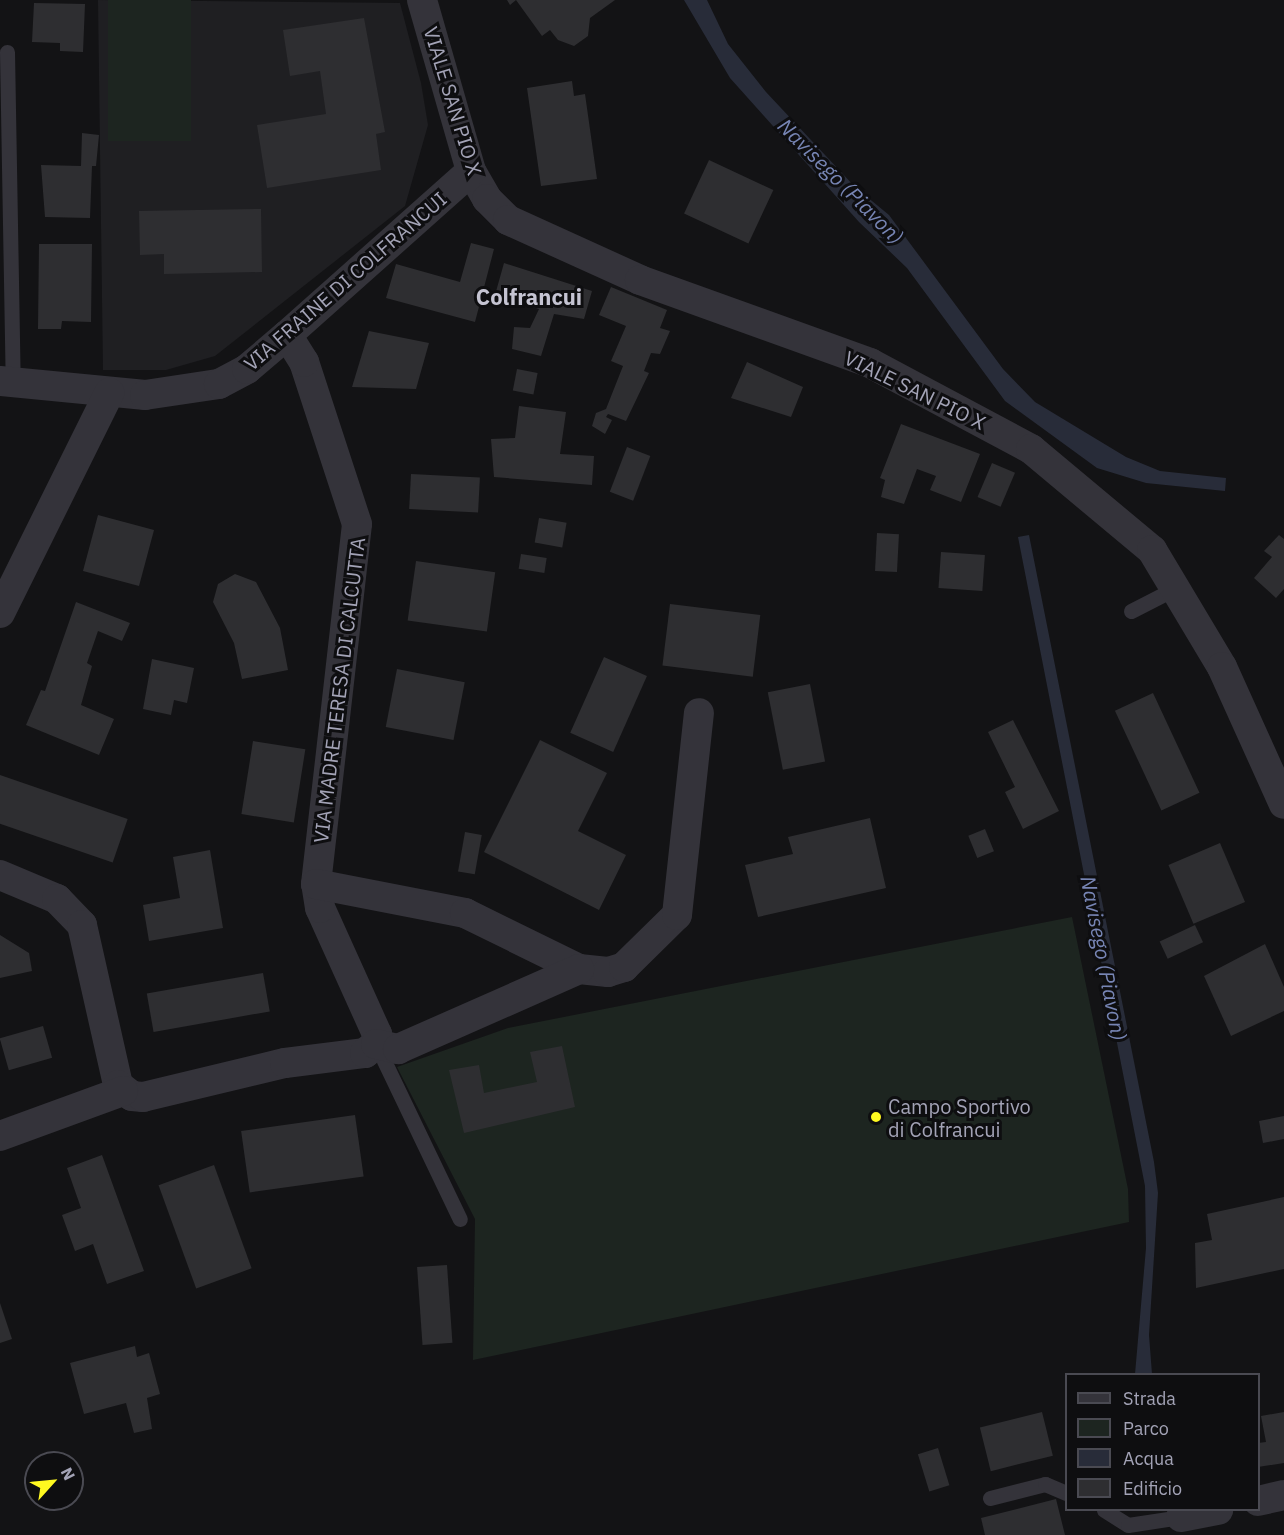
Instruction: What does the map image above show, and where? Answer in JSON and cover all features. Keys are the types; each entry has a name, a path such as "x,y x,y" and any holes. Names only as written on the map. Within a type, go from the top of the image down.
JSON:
{"street":[{"name":"VIALE SAN PIO X","path":"422,0 471,171 487,199 508,220 543,239 640,280 870,363 1031,449 1152,550 1222,667 1284,804"},
{"name":"VIA FRAINE DI COLFRANCUI","path":"7,382 109,393 189,392 219,384 247,369 471,171"},
{"name":"VIA MADRE TERESA DI CALCUTTA","path":"287,335 304,362 359,540 316,884 320,908 377,1034 376,1044"},
{"path":"0,613 109,393"},
{"path":"316,884 465,913 579,969 608,972 624,967 677,915 699,713"},
{"path":"0,876 57,898 82,925 115,1074 123,1091"},
{"path":"0,1136 123,1091 143,1097 285,1063 365,1053 376,1044 398,1048 579,969"},
{"path":"1260,1501 1284,1495"},
{"path":"1181,1518 1210,1511"}],"lane":[{"path":"7,52 7,382"},
{"path":"1131,611 1176,588"},
{"path":"376,1044 460,1219"},
{"path":"990,1497 1045,1484 1065,1493"},
{"path":"1107,1511 1128,1526 1181,1518"}],"shaded area":[{"path":"98,0 400,3 421,83 428,125 405,206 215,356 166,370 103,370"}],"green space":[{"path":"108,0 191,0 191,141 108,141"},
{"name":"Campo Sportivo di Colfrancui","path":"1072,917 1128,1189 1129,1222 473,1360 475,1219 397,1067 508,1028"}],"water":[{"name":"Navisego (Piavon)","path":"684,0 707,0 728,44 766,92 855,187 889,215 1003,369 1035,402 1126,457 1160,471 1226,478 1225,491 1146,483 1097,468 1005,401 907,268 859,222 730,78"},
{"name":"Navisego (Piavon)","path":"1029,535 1154,1162 1158,1193 1149,1335 1152,1373 1135,1373 1146,1248 1145,1186 1018,537"}],"building":[{"path":"516,0 615,0 590,18 588,36 574,46 558,40 550,30 542,36"},
{"path":"34,3 85,4 83,52 60,51 60,43 32,42"},
{"path":"364,18 385,132 376,134 381,170 267,188 257,125 326,114 320,71 290,76 283,30"},
{"path":"572,81 574,96 585,94 597,179 541,186 527,88"},
{"path":"82,133 99,135 96,166 92,166 90,218 45,217 41,165 81,166"},
{"path":"709,160 773,190 748,243 684,213"},
{"path":"261,209 262,272 164,274 164,254 140,255 139,211"},
{"path":"471,243 494,249 475,322 386,298 396,264 460,282"},
{"path":"39,244 92,244 91,322 62,321 61,329 38,329"},
{"path":"504,263 592,291 584,319 554,314 541,356 512,349 514,327 530,328 539,309 495,295"},
{"path":"611,287 667,310 660,328 670,331 660,354 651,353 644,371 649,373 626,421 608,414 606,417 612,420 605,434 592,426 596,413 606,409 623,366 611,361 626,326 599,315"},
{"path":"369,331 429,343 416,389 352,387"},
{"path":"747,362 803,387 791,417 731,398"},
{"path":"517,369 538,373 533,395 513,391"},
{"path":"519,406 566,412 560,454 594,456 592,485 494,477 491,439 515,438"},
{"path":"901,424 980,454 961,502 930,490 936,476 917,469 904,504 881,497 885,480 880,478"},
{"path":"627,447 650,456 633,501 610,492"},
{"path":"992,463 1015,473 1001,507 978,497"},
{"path":"411,474 480,478 478,513 409,509"},
{"path":"98,515 154,530 139,586 83,571"},
{"path":"539,518 567,523 562,547 535,543"},
{"path":"877,533 899,534 897,572 875,571"},
{"path":"1279,535 1284,539 1284,589 1276,598 1254,578 1272,557 1264,551"},
{"path":"941,552 985,555 982,591 938,588"},
{"path":"521,554 547,558 544,573 519,569"},
{"path":"416,561 495,572 487,632 408,620"},
{"path":"235,574 256,582 280,628 288,670 242,679 234,643 213,602 218,584"},
{"path":"76,602 130,623 122,641 98,631 87,663 92,666 81,705 114,719 99,755 26,725 41,690 45,691"},
{"path":"670,604 760,615 753,677 662,666"},
{"path":"604,657 647,676 613,752 570,733"},
{"path":"152,659 194,668 187,703 174,700 171,715 143,709"},
{"path":"397,669 465,682 453,740 386,727"},
{"path":"810,684 825,762 783,770 768,692"},
{"path":"1153,693 1199,793 1161,810 1115,711"},
{"path":"1013,720 1059,811 1023,829 1005,792 1015,787 988,732"},
{"path":"540,740 607,773 578,831 626,855 599,910 484,852"},
{"path":"253,741 305,749 294,822 241,814"},
{"path":"0,775 128,819 113,862 0,824"},
{"path":"870,818 886,888 758,917 745,865 793,854 788,837"},
{"path":"985,829 994,851 977,858 968,836"},
{"path":"465,832 482,835 475,874 458,871"},
{"path":"1220,843 1245,902 1193,924 1168,865"},
{"path":"210,850 223,928 149,941 143,905 180,898 173,857"},
{"path":"1195,925 1203,942 1168,959 1160,941"},
{"path":"0,935 29,953 32,971 0,978"},
{"path":"1265,944 1284,987 1284,1011 1231,1036 1204,976"},
{"path":"263,973 270,1011 154,1032 147,993"},
{"path":"43,1026 52,1058 9,1070 0,1038"},
{"path":"562,1046 575,1107 464,1133 449,1070 479,1065 484,1093 537,1082 530,1052"},
{"path":"355,1115 364,1176 250,1192 241,1131"},
{"path":"1284,1116 1284,1139 1263,1143 1259,1121"},
{"path":"102,1155 144,1271 107,1284 93,1244 75,1251 62,1215 81,1208 67,1168"},
{"path":"214,1165 252,1268 196,1289 159,1185"},
{"path":"1284,1197 1284,1269 1196,1288 1195,1243 1212,1240 1207,1214"},
{"path":"447,1265 452,1343 423,1345 417,1267"},
{"path":"0,1303 12,1339 0,1343"},
{"path":"135,1346 137,1357 149,1353 160,1394 147,1398 152,1429 134,1433 126,1403 84,1414 70,1363"},
{"path":"1042,1412 1053,1456 991,1471 980,1427"},
{"path":"1284,1412 1284,1463 1260,1467 1260,1443 1266,1442 1261,1416"},
{"path":"938,1448 949,1485 929,1491 918,1454"},
{"path":"1056,1499 1065,1535 985,1535 981,1518"}],"place":[{"name":"Campo Sportivo di Colfrancui","path":"876,1117"}],"district":[{"name":"Colfrancui","path":"529,297"}]}
